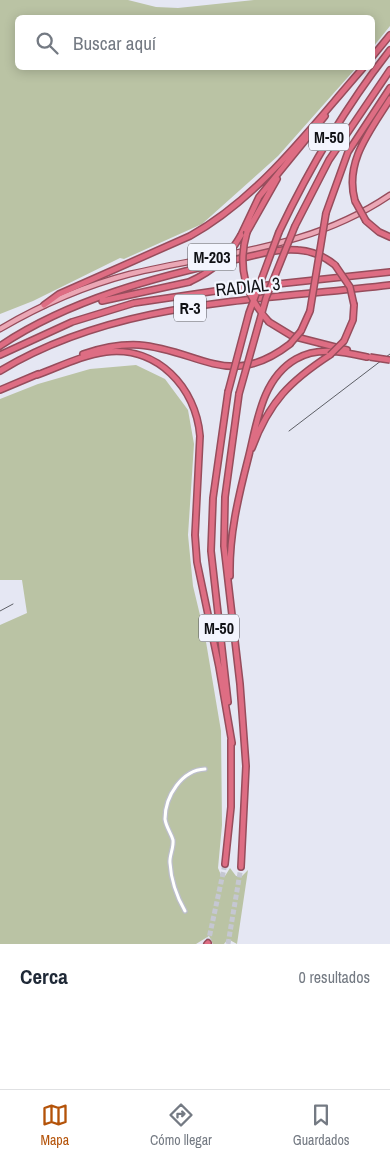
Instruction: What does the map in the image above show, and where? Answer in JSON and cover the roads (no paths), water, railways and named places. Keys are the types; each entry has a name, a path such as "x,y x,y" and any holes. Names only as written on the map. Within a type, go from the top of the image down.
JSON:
{"highway":[{"path":"375,53 390,35"},
{"name":"M-50","path":"224,864 230,807 232,743 211,551 213,498 228,392 249,313 279,232 301,186 331,133 390,50"},
{"path":"0,346 37,325 82,308 118,296 189,282 216,267 230,252 259,197 361,70"},
{"path":"44,305 59,294 190,236 210,225 236,204 289,153 361,70"},
{"name":"M-50","path":"242,867 246,766 240,684 224,546 225,505 239,394 266,298 295,226 329,160 390,70"},
{"path":"37,375 83,354 115,346 154,348 206,364 233,366 262,362 290,344 301,331 310,311 326,213 348,152 390,88"},
{"path":"390,99 356,158 352,179 355,201 366,221 390,238"},
{"path":"293,156 264,198 247,232 242,250 243,274 256,308 269,322 292,336 368,357"},
{"path":"0,346 31,327 58,314 135,286 196,268 296,249 324,256 335,265 350,287 354,305 353,320 344,341 330,355 305,372 277,398 260,425 249,455 231,537 228,588"},
{"name":"RADIAL 3","path":"0,355 72,322 134,304 222,290 390,272"},
{"name":"RADIAL 3","path":"0,372 57,343 136,317 164,311 259,299 390,285"},
{"path":"0,390 84,357 106,352 131,353 150,359 167,369 179,381 193,403 199,421 200,436 195,535 197,562 219,667 232,743"},
{"path":"249,455 250,441 270,387 279,372 288,364 306,354 317,352 342,352 390,360"}],"main road":[{"name":"M-203","path":"0,329 44,305 87,287 129,274 305,238 353,218 390,195"}],"street":[{"path":"184,911 176,891 170,862 172,840 165,820 167,808 176,786 195,769 205,769"}],"tunnel":[{"path":"208,943 225,864"},
{"path":"228,944 241,867"}],"railway":[{"path":"289,431 390,354"},
{"path":"0,611 13,604"}]}
